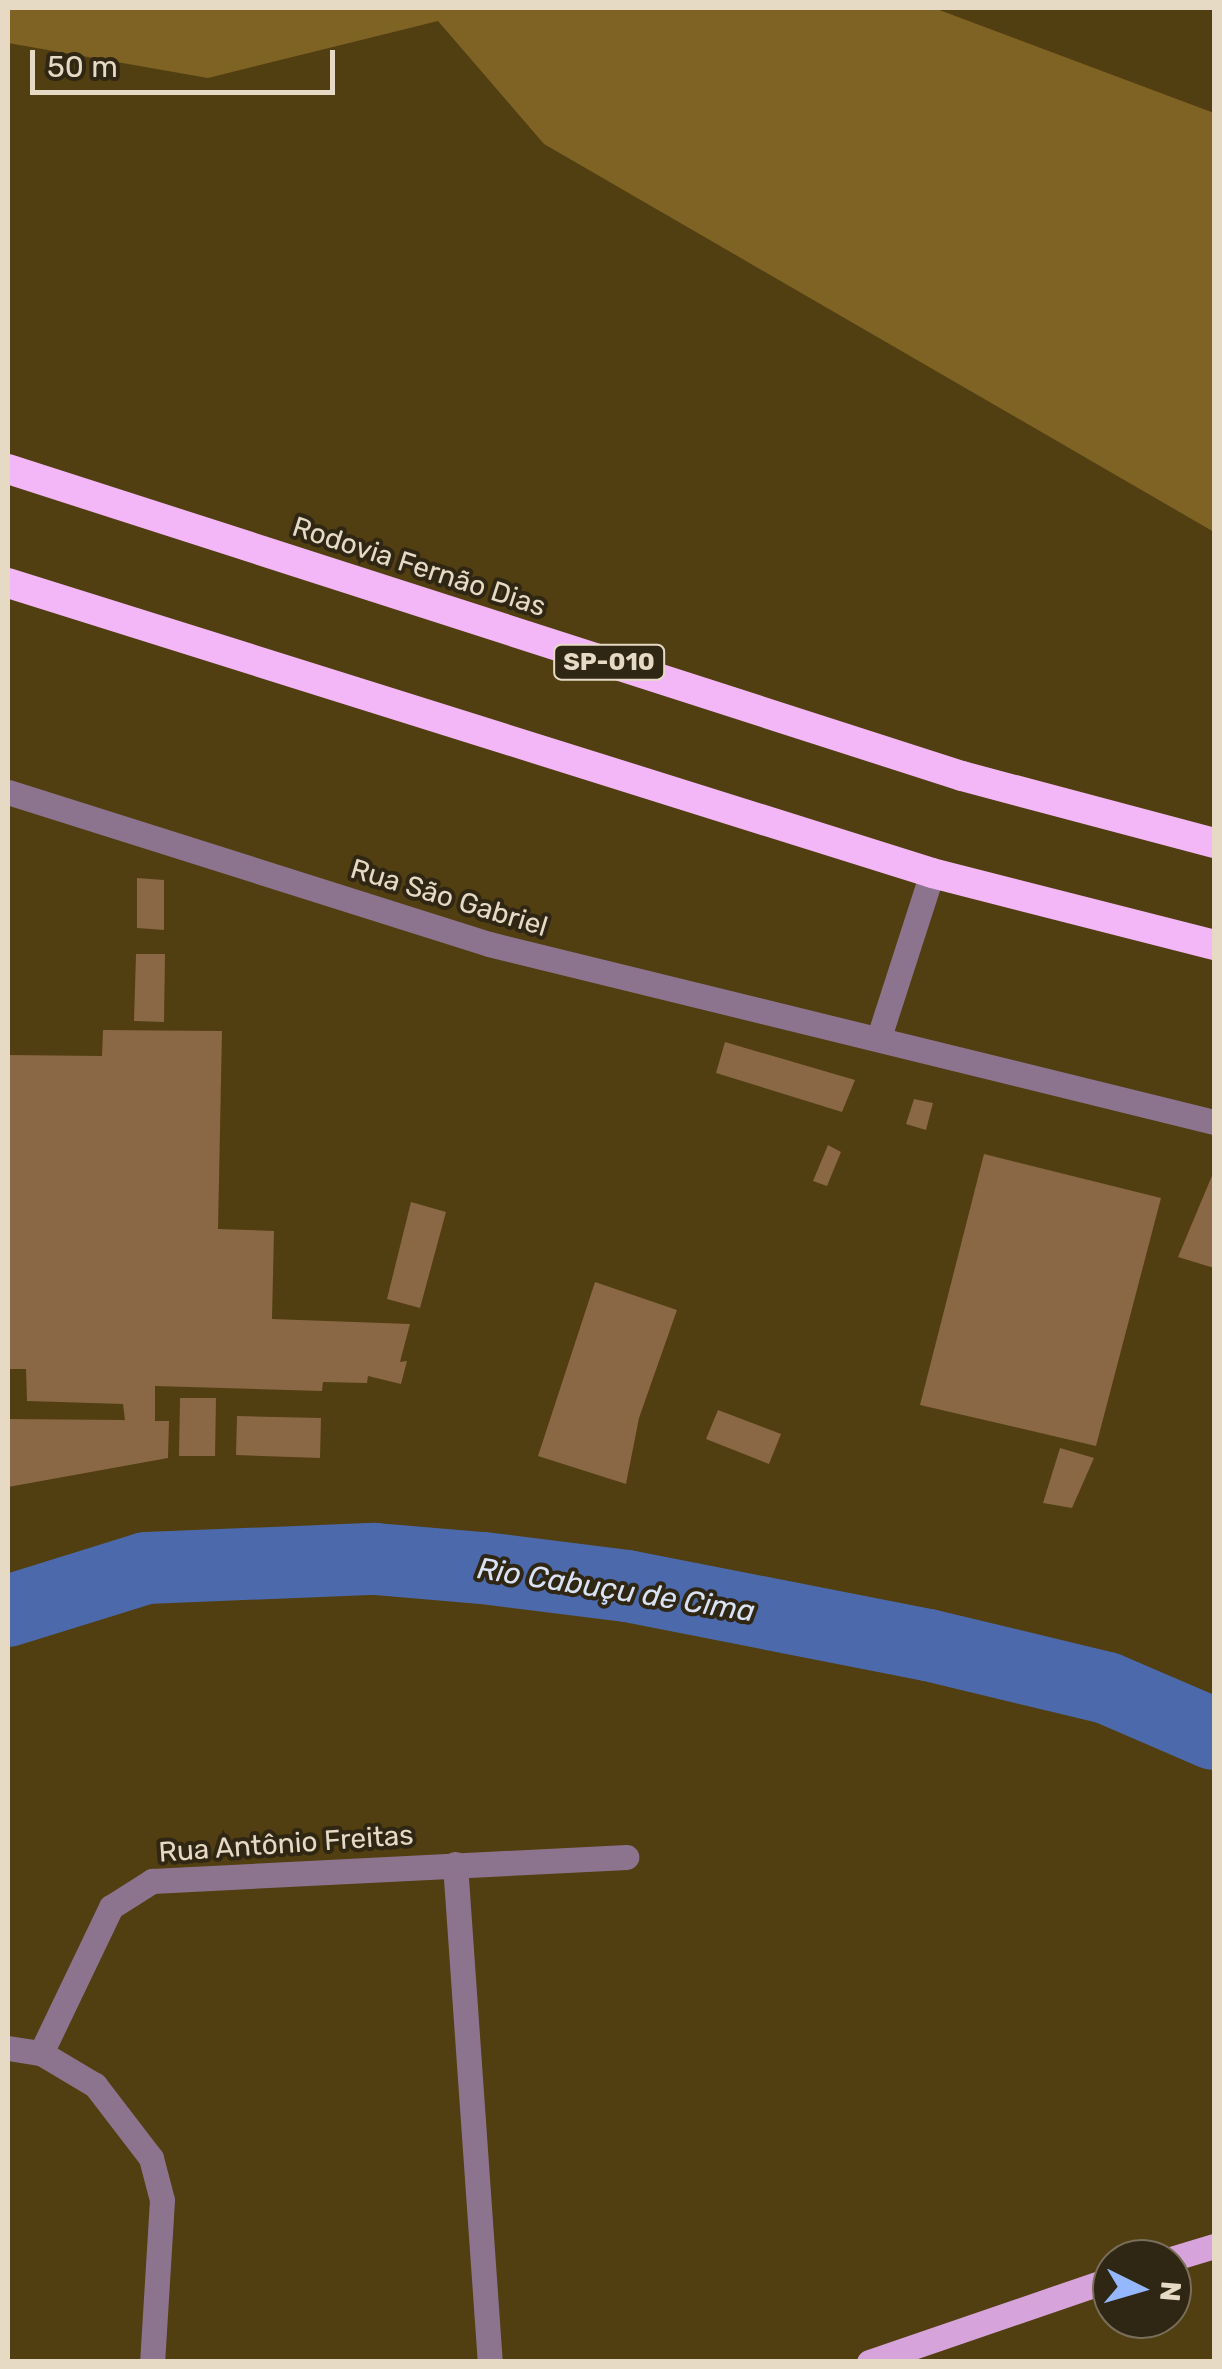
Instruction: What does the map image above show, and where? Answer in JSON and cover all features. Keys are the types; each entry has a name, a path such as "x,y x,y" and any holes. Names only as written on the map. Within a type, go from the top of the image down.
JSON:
{"highway":[{"name":"Rodovia Fernão Dias","path":"8,469 962,776 1214,843"},
{"path":"8,582 932,873 1214,945"}],"main road":[{"path":"868,2362 1092,2286"}],"street":[{"name":"Rua São Gabriel","path":"8,792 489,944 674,994 879,1037 1214,1122"},
{"path":"879,1037 932,873"},
{"name":"Rua Antônio Freitas","path":"41,2052 111,1907 128,1891 152,1881 626,1857"},
{"path":"454,1864 490,2362"},
{"path":"8,2048 41,2052 95,2086 151,2158 162,2200 152,2362"}],"shaded area":[{"path":"8,8 934,8 1214,113 1214,532 544,144 438,21 208,78 8,43"}],"building":[{"path":"137,878 164,880 164,930 137,928"},
{"path":"136,954 165,954 164,1022 134,1021"},
{"path":"103,1030 222,1031 218,1229 274,1231 272,1319 410,1324 400,1362 407,1361 401,1384 368,1376 367,1383 323,1382 322,1391 155,1386 155,1421 169,1421 168,1458 8,1487 8,1419 125,1420 123,1404 27,1401 26,1369 8,1369 8,1055 102,1056"},
{"path":"725,1042 855,1080 842,1112 716,1073"},
{"path":"914,1099 933,1103 926,1130 906,1124"},
{"path":"828,1145 841,1152 827,1186 813,1181"},
{"path":"984,1154 1161,1198 1096,1446 920,1405"},
{"path":"1214,1171 1214,1268 1178,1257"},
{"path":"411,1202 446,1212 420,1308 387,1299"},
{"path":"595,1282 677,1310 639,1418 626,1484 538,1456"},
{"path":"180,1398 216,1398 215,1456 179,1456"},
{"path":"718,1410 781,1434 769,1464 706,1439"},
{"path":"237,1416 321,1418 320,1458 236,1455"},
{"path":"1060,1448 1094,1458 1072,1508 1043,1503"}],"waterway":[{"name":"Rio Cabuçu de Cima","path":"8,1611 146,1568 375,1559 483,1568 627,1586 928,1645 1107,1688 1214,1734"}]}
